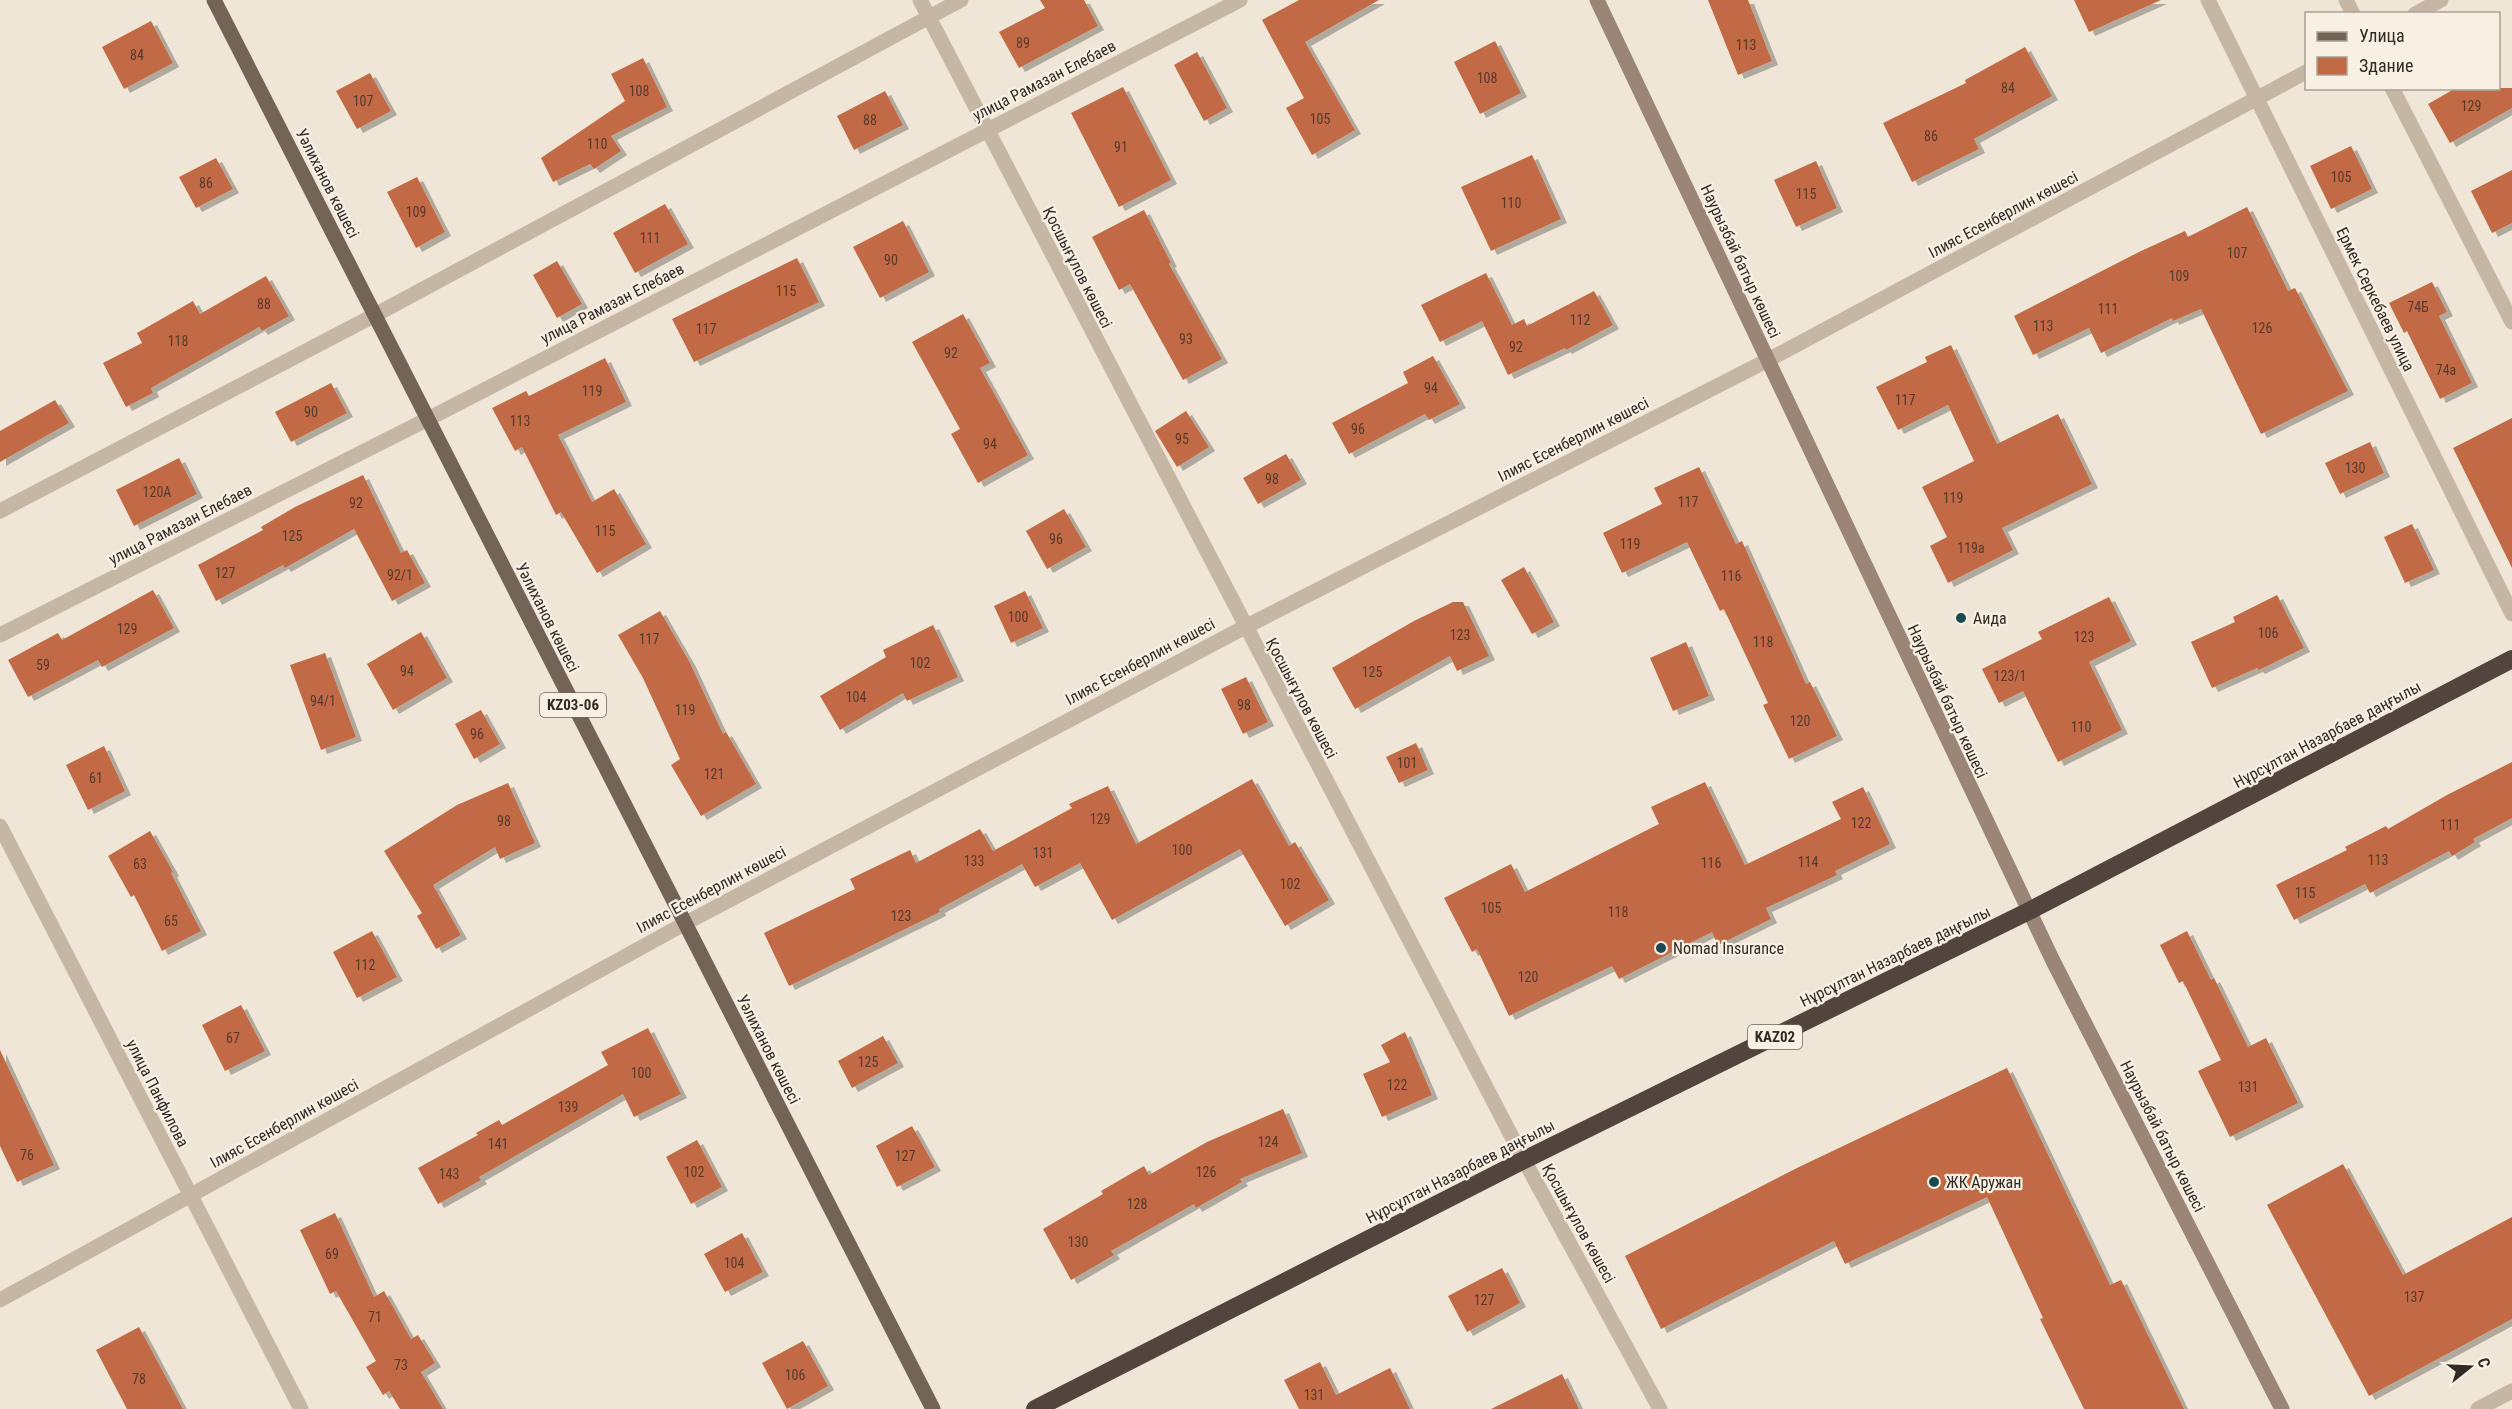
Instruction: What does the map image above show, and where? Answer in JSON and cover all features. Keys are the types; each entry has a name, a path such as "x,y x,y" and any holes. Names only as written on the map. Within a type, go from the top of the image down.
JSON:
{"highway":[{"name":"Нұрсұлтан Назарбаев даңғылы","path":"1035,1409 1524,1160 2029,911 2512,659"}],"main road":[{"name":"Уәлиханов көшесі","path":"214,0 933,1409"}],"street":[{"name":"Қосшығұлов көшесі","path":"920,0 1524,1160 1660,1409"},
{"path":"0,511 375,315 961,0"},
{"name":"улица Рамазан Елебаев","path":"0,635 428,419 1240,0"},
{"name":"Наурызбай батыр көшесі","path":"1597,0 2029,911 2282,1409"},
{"name":"Ермек Серкебаев улица","path":"2208,0 2512,614"},
{"path":"2419,12 2440,0"},
{"name":"Ілияс Есенберлин көшесі","path":"0,1300 684,924 1245,627 1768,360 2305,73"},
{"path":"2393,90 2512,322"},
{"name":"улица Панфилова","path":"0,826 301,1409"},
{"path":"2478,1409 2512,1391"}],"building":[{"path":"1040,0 1084,0 1098,26 1019,68 999,32 1045,8"},
{"path":"1299,0 1379,0 1305,42 1355,130 1312,155 1286,108 1304,98 1262,20"},
{"path":"1708,0 1748,0 1772,61 1738,75"},
{"path":"2074,0 2161,0 2089,32"},
{"path":"151,21 173,63 124,89 102,47"},
{"path":"1495,41 1521,93 1480,114 1454,62"},
{"path":"2025,47 2052,96 1974,139 1979,149 1912,182 1883,123 1966,83 1965,80"},
{"path":"1197,52 1227,108 1204,121 1174,65"},
{"path":"643,58 667,107 611,136 621,151 594,169 590,164 553,182 541,158 625,101 611,74"},
{"path":"370,73 391,111 357,129 336,91"},
{"path":"1123,87 1171,180 1119,207 1071,113"},
{"path":"2512,88 2512,108 2450,143 2428,104 2452,90"},
{"path":"885,91 903,125 854,150 837,116"},
{"path":"2351,146 2372,189 2331,209 2310,166"},
{"path":"1532,155 1561,219 1491,251 1461,187"},
{"path":"216,158 233,189 196,208 179,177"},
{"path":"1816,161 1837,208 1796,227 1774,180"},
{"path":"2512,170 2512,223 2492,233 2471,191"},
{"path":"417,177 445,232 416,248 387,192"},
{"path":"665,204 688,244 635,273 613,233"},
{"path":"2247,207 2288,291 2295,288 2348,391 2261,434 2201,309 2173,321 2172,318 2101,353 2089,328 2033,355 2014,316 2141,251 2185,231 2188,237"},
{"path":"1144,210 1171,263 1169,264 1222,359 1183,380 1130,284 1119,290 1092,237"},
{"path":"903,221 929,272 880,298 853,247"},
{"path":"797,258 819,302 694,362 672,319"},
{"path":"557,261 582,304 557,318 533,275"},
{"path":"1486,273 1512,325 1524,319 1527,326 1594,291 1613,325 1566,350 1565,348 1508,375 1482,321 1440,342 1421,305"},
{"path":"266,276 289,316 262,331 259,327 151,388 153,393 126,407 103,363 142,343 137,333 193,301 200,314"},
{"path":"2432,282 2447,312 2439,316 2472,383 2440,399 2407,331 2404,333 2389,303"},
{"path":"963,314 990,363 980,368 1028,455 978,483 951,434 960,429 912,342"},
{"path":"1951,345 1997,444 2058,414 2092,484 2002,528 2013,550 1948,583 1930,546 1947,537 1922,487 1974,461 1948,405 1898,430 1876,387 1927,362 1925,357"},
{"path":"1433,356 1460,404 1429,420 1425,414 1349,454 1332,423 1408,383 1403,372"},
{"path":"605,358 626,402 558,435 592,502 614,489 646,544 597,573 561,512 556,515 522,447 515,451 492,408 526,391 529,396"},
{"path":"331,383 347,413 291,442 275,412"},
{"path":"55,400 69,423 0,462 0,431"},
{"path":"1186,411 1209,447 1177,467 1155,431"},
{"path":"2512,418 2512,568 2453,448"},
{"path":"2370,442 2384,473 2340,494 2325,463"},
{"path":"1286,454 1301,480 1258,504 1243,478"},
{"path":"179,458 197,494 134,526 116,490"},
{"path":"1699,467 1736,544 1742,541 1806,684 1810,682 1837,736 1789,759 1763,705 1768,703 1724,609 1720,611 1687,542 1622,573 1603,533 1662,504 1654,488"},
{"path":"363,475 401,553 407,550 425,583 392,601 354,529 285,568 283,565 216,601 198,565 263,530 261,527 295,507"},
{"path":"1064,509 1086,547 1047,569 1026,531"},
{"path":"2412,524 2434,570 2405,583 2384,537"},
{"path":"1524,567 1554,622 1532,634 1501,580"},
{"path":"153,590 174,628 102,667 98,660 28,697 8,660 58,633 62,640"},
{"path":"1025,591 1043,628 1011,643 994,606"},
{"path":"2277,595 2304,648 2259,670 2257,668 2212,688 2191,642 2235,622 2233,617"},
{"path":"2109,597 2131,641 2089,662 2122,730 2058,762 2023,691 1999,703 1982,669 2042,639 2038,632"},
{"path":"1453,602 1463,602 1489,656 1457,671 1450,656 1355,709 1332,668 1414,621"},
{"path":"660,611 690,663 723,734 726,732 756,784 701,816 671,765 680,759 643,678 618,635"},
{"path":"933,625 958,677 907,701 903,693 840,730 820,696 886,657 883,650"},
{"path":"421,632 447,678 393,710 367,664"},
{"path":"1686,642 1709,696 1673,711 1650,658"},
{"path":"325,653 356,737 321,750 290,665"},
{"path":"1246,677 1268,722 1243,734 1221,689"},
{"path":"481,710 500,744 474,759 455,724"},
{"path":"1416,743 1428,770 1399,783 1386,757"},
{"path":"104,746 125,791 88,810 66,765"},
{"path":"2512,762 2512,818 2473,839 2475,842 2452,856 2449,851 2370,893 2365,884 2294,920 2276,885 2347,850 2345,847 2386,826 2388,829 2447,795"},
{"path":"1252,779 1289,846 1295,842 1329,900 1285,926 1240,849 1112,920 1080,863 1035,887 1022,864 939,909 940,912 789,986 764,933 855,889 850,879 910,850 916,863 980,829 993,851 1072,808 1069,804 1108,786 1136,844"},
{"path":"1705,782 1745,865 1841,819 1832,802 1863,787 1890,844 1835,871 1837,875 1766,908 1771,919 1718,945 1712,932 1619,979 1612,966 1509,1016 1477,949 1472,952 1444,898 1511,864 1525,892 1659,824 1651,807"},
{"path":"508,783 535,843 500,859 495,847 433,885 461,935 436,949 417,916 422,913 384,851 457,805"},
{"path":"150,831 173,872 171,873 201,931 162,951 134,895 131,897 108,856"},
{"path":"372,931 397,977 357,998 333,952"},
{"path":"2187,931 2211,980 2214,978 2248,1047 2266,1038 2298,1103 2230,1137 2198,1071 2221,1060 2183,981 2179,983 2160,945"},
{"path":"241,1005 265,1051 225,1071 202,1025"},
{"path":"648,1028 681,1094 634,1117 623,1094 479,1177 481,1180 438,1204 418,1168 478,1135 476,1133 499,1120 502,1125 608,1065 601,1052"},
{"path":"1405,1032 1432,1095 1382,1117 1363,1074 1390,1062 1381,1045"},
{"path":"883,1036 898,1063 852,1088 838,1061"},
{"path":"0,1050 54,1165 17,1182 0,1146"},
{"path":"2007,1068 2110,1285 2121,1280 2184,1409 2084,1409 2040,1319 2043,1318 1987,1197 1845,1264 1834,1241 1661,1329 1625,1256 1799,1167"},
{"path":"1283,1109 1302,1153 1240,1179 1242,1182 1196,1208 1194,1204 1111,1251 1114,1255 1071,1280 1043,1229 1103,1194 1101,1191 1144,1166 1149,1175 1207,1142"},
{"path":"912,1126 935,1167 897,1187 876,1146"},
{"path":"697,1140 722,1187 691,1204 666,1157"},
{"path":"2343,1164 2403,1275 2512,1217 2512,1319 2369,1396 2267,1205"},
{"path":"335,1213 374,1297 384,1291 411,1339 418,1335 435,1363 421,1372 443,1409 400,1409 389,1391 383,1395 366,1367 376,1361 336,1291 330,1294 300,1230"},
{"path":"742,1233 763,1272 725,1292 704,1254"},
{"path":"1502,1268 1520,1303 1467,1332 1448,1296"},
{"path":"139,1327 183,1409 127,1409 96,1350"},
{"path":"803,1341 828,1386 787,1409 762,1363"},
{"path":"1320,1362 1336,1395 1390,1368 1410,1409 1299,1409 1284,1380"},
{"path":"1562,1374 1579,1409 1491,1409"}],"place":[{"name":"Аида","path":"1961,618"},
{"name":"Nomad Insurance","path":"1661,948"},
{"name":"ЖК Аружан","path":"1934,1182"}]}
